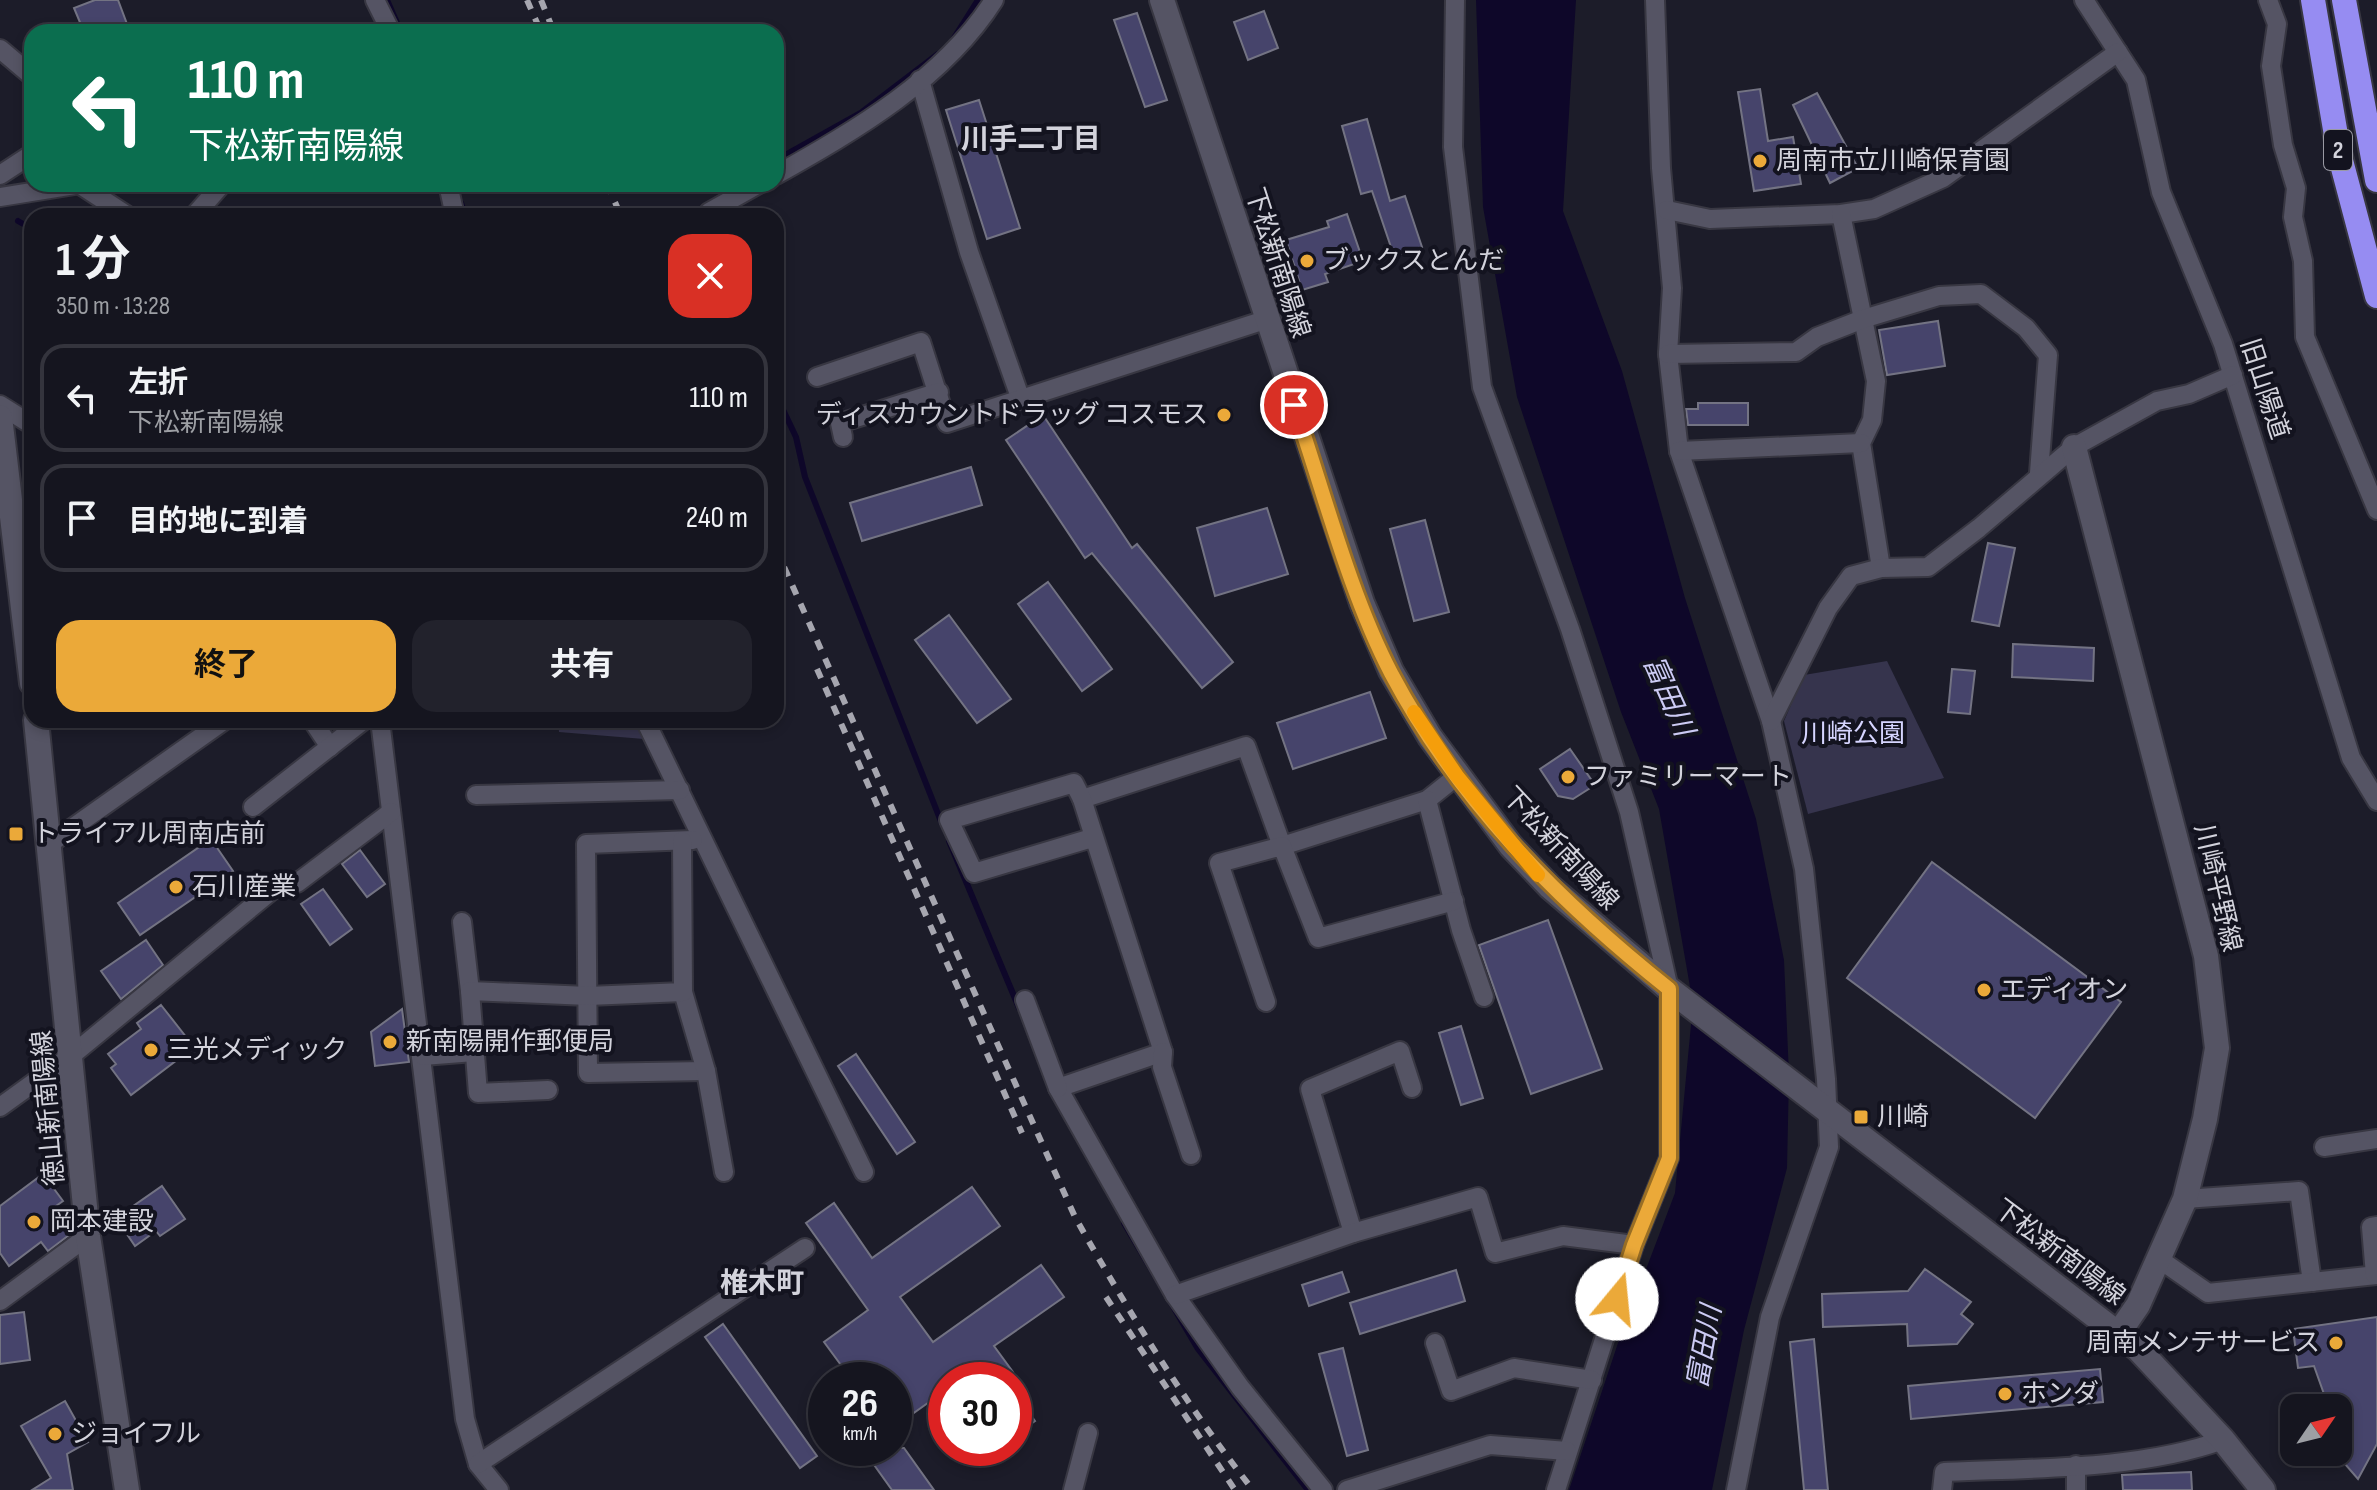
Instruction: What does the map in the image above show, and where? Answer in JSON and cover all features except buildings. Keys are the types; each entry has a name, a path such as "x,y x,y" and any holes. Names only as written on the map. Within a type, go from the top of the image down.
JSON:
{"highway":[{"name":"2","path":"2313,0 2339,153 2377,296"},
{"name":"2","path":"2344,0 2367,144 2377,180"}],"main road":[{"name":"下松新南陽線","path":"1162,0 1265,320 1379,644 1391,671 1457,776 1511,846 1595,930 2138,1349 2223,1440 2263,1490"},
{"path":"0,417 24,616"},
{"name":"川崎平野線","path":"2074,447 2206,956 2217,1048 2205,1119 2185,1199 2138,1305 2118,1334"},
{"name":"徳山新南陽線","path":"37,728 51,843 88,1236 127,1490"}],"street":[{"path":"375,0 387,24"},
{"path":"784,170 854,131 920,80 978,25 994,0"},
{"path":"1455,0 1453,147 1482,387 1570,629 1629,812 1677,995 1669,1158 1634,1245 1556,1490"},
{"path":"1655,0 1661,168 1672,288 1668,354 1679,451 1771,721 1804,869 1826,1079 1818,1104 1829,1147 1770,1317 1736,1490"},
{"name":"旧山陽道","path":"2084,0 2136,80 2161,192 2233,375 2351,758 2377,801"},
{"path":"2268,0 2277,24 2271,66 2273,81 2283,145 2296,188 2293,217 2303,261 2305,337 2377,510"},
{"path":"0,49 24,69"},
{"path":"1667,210 1710,219 1841,214 1874,209 1943,178 2118,52"},
{"path":"920,80 969,252 1021,400"},
{"path":"0,175 24,159"},
{"path":"0,197 31,192"},
{"path":"92,192 116,208"},
{"path":"201,208 215,192"},
{"path":"716,208 745,192"},
{"path":"1841,214 1876,381 1872,420 1861,443 1881,568"},
{"path":"1668,354 1796,352 1817,337 1863,319 1939,296 1981,294 2026,328 2048,355 2039,473"},
{"path":"817,377 921,342 947,423 1265,320"},
{"path":"1771,721 1828,608 1851,576 1881,568 1928,567 2074,447 2157,401 2189,394 2233,375"},
{"path":"843,437 840,423 939,392"},
{"path":"0,405 24,420"},
{"path":"1679,451 1861,443"},
{"path":"51,843 214,728"},
{"path":"317,728 330,747"},
{"path":"253,807 354,728"},
{"path":"381,728 465,1419 478,1464 499,1490"},
{"path":"649,728 864,1172"},
{"path":"1082,799 1246,746 1318,938 1454,901"},
{"path":"1266,1002 1219,863 1427,800 1457,776"},
{"path":"1092,838 974,873 949,820 1074,783 1082,799 1163,1052 1162,1067 1191,1155"},
{"path":"476,795 680,790"},
{"path":"1427,800 1484,997"},
{"path":"0,1107 72,1055 276,887 297,883 391,812"},
{"path":"704,840 586,844 588,1073 706,1071"},
{"path":"682,841 683,992 706,1071 724,1172"},
{"path":"462,922 478,1093 548,1090"},
{"path":"470,991 588,996 683,992"},
{"path":"1025,1000 1058,1088 1175,1295 1240,1387 1323,1490"},
{"path":"1353,1233 1310,1089 1400,1051 1412,1088"},
{"path":"423,1056 474,1052"},
{"path":"1058,1088 1163,1052"},
{"path":"2324,1147 2377,1139"},
{"path":"2185,1199 2299,1191 2312,1282"},
{"path":"1175,1295 1353,1233 1478,1197 1495,1253 1563,1236 1634,1245"},
{"path":"2159,1259 2208,1293 2376,1275 2371,1227 2377,1226"},
{"path":"0,1301 88,1236"},
{"path":"478,1464 805,1248"},
{"path":"1435,1343 1451,1391 1514,1368 1592,1380"},
{"path":"1073,1490 1088,1433"},
{"path":"1942,1490 1944,1472 2076,1465 2195,1450 2223,1440"},
{"path":"1347,1490 1490,1445 1567,1451"},
{"path":"2076,1465 2076,1490"}],"green space":[{"name":"川崎公園","path":"1887,661 1944,778 1808,814 1784,721 1804,675"},
{"path":"559,728 639,728 644,739 559,732"}],"water":[{"name":"富田川","path":"1476,0 1576,0 1563,211 1622,371 1685,598 1756,819 1784,960 1789,1075 1787,1168 1744,1330 1712,1490 1569,1490 1618,1343 1675,1193 1693,1004 1659,809 1621,712 1517,397 1483,207"}],"waterway":[{"path":"387,0 398,24"},
{"path":"952,41 978,0"},
{"path":"784,156 862,112 938,54"},
{"path":"461,203 463,208"},
{"path":"18,221 24,224"},
{"path":"784,412 796,437 805,477 942,824"},
{"path":"949,841 1019,1008"},
{"path":"1124,1223 1198,1349 1308,1490"}],"railway":[{"path":"527,0 538,24"},
{"path":"541,0 551,24"},
{"path":"610,192 618,208"},
{"path":"784,567 1075,1217 1159,1357 1204,1425 1253,1490"},
{"path":"817,669 1022,1133"},
{"path":"1106,1297 1235,1490"}],"slow traffic":[{"path":"1414,712 1457,776 1511,846 1538,875"}],"place":[{"name":"周南市立川崎保育園","path":"1760,161"},
{"name":"ブックスとんだ","path":"1307,261"},
{"name":"ディスカウントドラッグ コスモス","path":"1224,415"},
{"name":"ファミリーマート","path":"1568,777"},
{"name":"トライアル周南店前","path":"16,834"},
{"name":"石川産業","path":"176,887"},
{"name":"エディオン","path":"1984,990"},
{"name":"新南陽開作郵便局","path":"390,1042"},
{"name":"三光メディック","path":"151,1050"},
{"name":"川崎","path":"1861,1117"},
{"name":"岡本建設","path":"34,1222"},
{"name":"周南メンテサービス","path":"2336,1343"},
{"name":"ホンダ","path":"2005,1394"},
{"name":"ジョイフル","path":"55,1434"}],"district":[{"name":"川手二丁目","path":"1031,139"},
{"name":"椎木町","path":"762,1283"}],"route":[{"path":"1294,405 1362,603 1391,671 1430,737 1530,867 1595,930 1669,989 1669,1158 1634,1245 1617,1299"}]}
